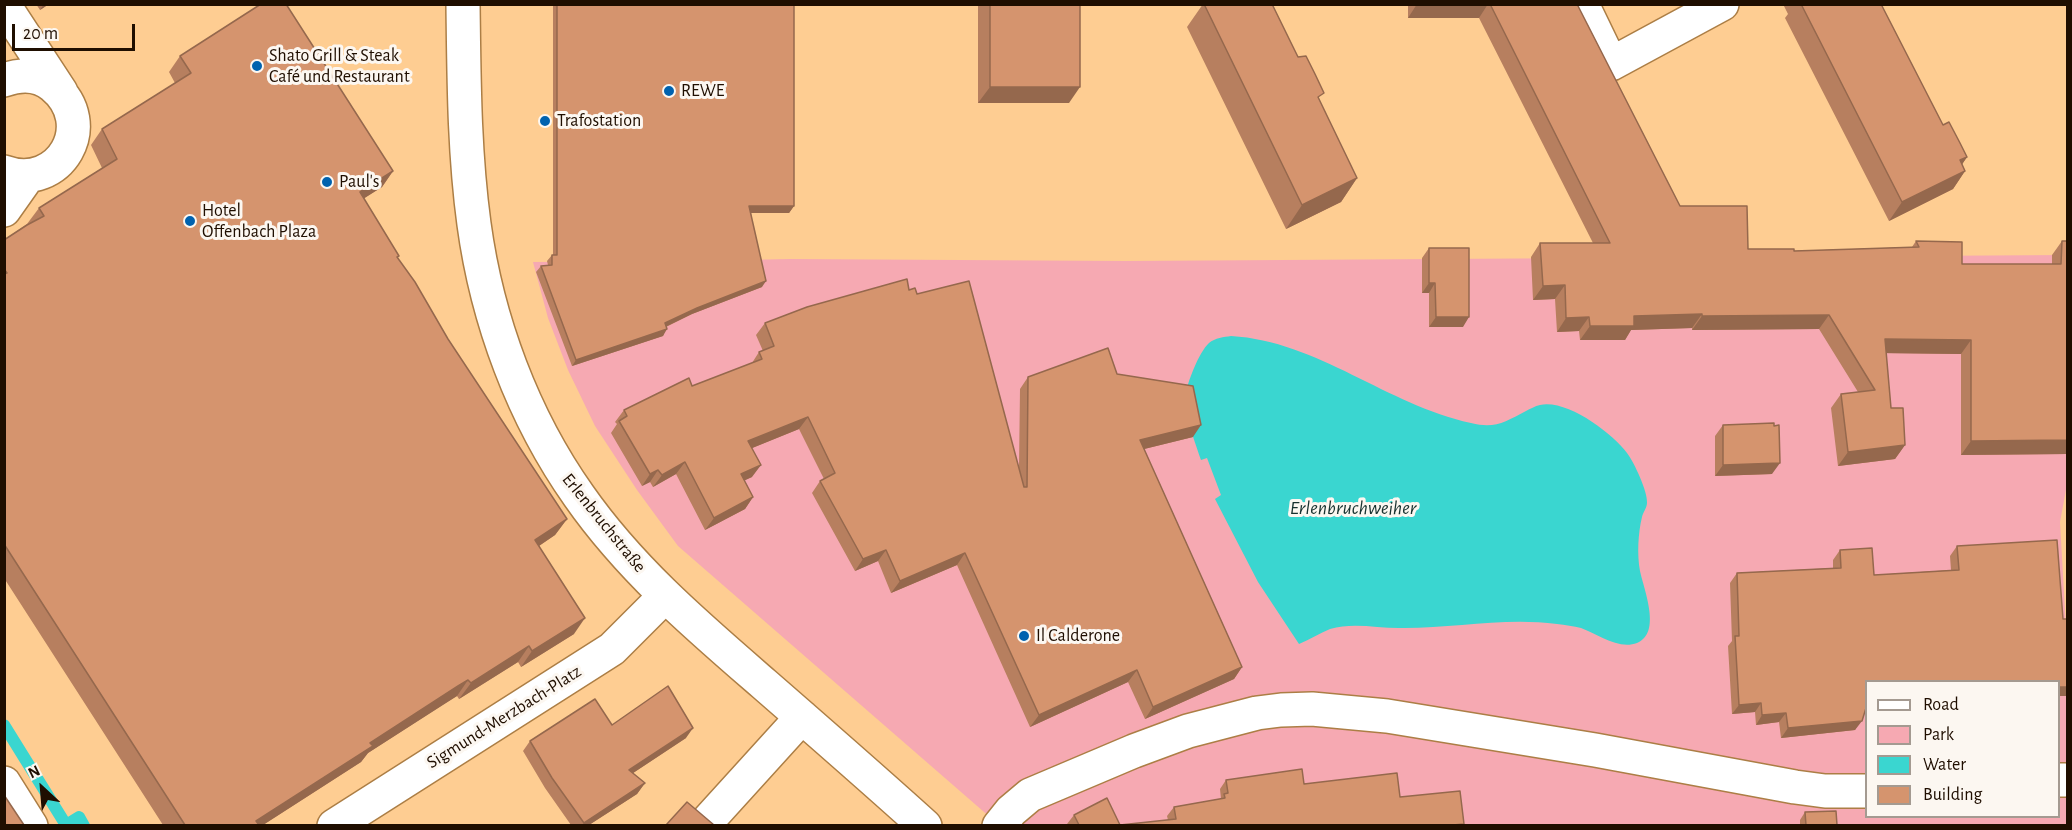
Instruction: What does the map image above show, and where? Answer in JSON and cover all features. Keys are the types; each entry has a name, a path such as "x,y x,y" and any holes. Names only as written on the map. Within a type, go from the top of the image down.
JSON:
{"street":[{"name":"Erlenbruchstraße","path":"463,4 464,103 474,224 487,290 505,351 522,395 557,463 603,527 665,596 925,825"},
{"path":"1582,4 1611,64 1722,4"},
{"path":"4,5 69,104 73,115 73,134 70,146 54,166 44,172 16,174 4,210"},
{"path":"4,80 17,75 34,77 48,82 62,93"},
{"name":"Sigmund-Merzbach-Platz","path":"334,825 612,649 665,596"},
{"path":"999,825 1030,795 1134,751 1188,731 1257,713 1312,709 1399,717 1795,787 1825,791 1865,791"},
{"path":"703,825 802,717"},
{"path":"4,783 31,825"}],"green space":[{"path":"2067,255 2068,479 2060,522 2066,628 2067,825 999,825 678,546 637,490 595,426 568,370 548,318 533,262 790,259 1126,261"}],"water":[{"name":"Erlenbruchweiher","path":"1231,336 1263,340 1293,349 1410,403 1479,425 1493,425 1536,406 1551,405 1575,412 1600,427 1630,457 1647,498 1638,551 1650,621 1649,630 1644,638 1630,645 1615,643 1578,627 1538,622 1500,622 1423,628 1348,626 1330,629 1299,644 1258,582 1215,499 1221,495 1207,458 1201,460 1186,411 1186,391 1201,353 1211,341"}],"building":[{"path":"261,4 286,4 393,171 360,192 448,339 567,519 535,540 585,618 532,651 529,646 471,683 468,680 458,686 370,743 373,746 256,821 259,825 185,825 4,544 4,274 7,273 4,269 4,240 44,216 39,208 117,159 102,129 191,73 180,56"},
{"path":"557,4 794,4 794,206 749,206 766,281 665,323 667,329 576,360 541,266 552,265 552,255 557,255"},
{"path":"990,4 1080,4 1080,87 990,87"},
{"path":"1204,4 1272,4 1298,57 1306,56 1315,74 1324,93 1318,97 1357,178 1302,205"},
{"path":"1490,4 1577,4 1680,206 1747,206 1748,249 1794,249 1794,251 1919,247 1916,241 1962,242 1962,264 2061,264 2062,241 2067,241 2067,440 1971,441 1971,340 1885,339 1891,408 1903,408 1905,445 1848,452 1841,394 1875,390 1829,315 1634,316 1634,326 1590,326 1589,317 1566,318 1565,285 1543,286 1540,243 1610,243"},
{"path":"1801,4 1881,4 1943,125 1949,122 1960,143 1967,157 1960,160 1965,171 1902,202"},
{"path":"1429,248 1469,248 1469,317 1436,317 1435,283 1429,283"},
{"path":"907,279 909,290 915,288 917,294 969,281 1024,487 1027,487 1028,377 1108,348 1117,374 1193,386 1201,425 1140,440 1242,667 1153,707 1137,670 1039,715 965,553 900,581 886,550 863,559 820,481 835,473 808,417 748,441 761,465 741,474 753,497 714,518 685,462 662,475 658,470 650,474 619,421 627,416 624,410 689,378 692,386 762,359 759,352 774,346 765,323 807,307"},
{"path":"1774,423 1774,426 1779,425 1780,463 1723,465 1723,425"},
{"path":"2057,540 2063,619 2067,619 2067,687 2060,687 2060,680 1865,680 1865,711 1862,721 1788,728 1786,713 1762,715 1761,703 1739,705 1735,636 1739,636 1737,573 1841,568 1840,550 1872,548 1874,575 1959,570 1957,546"},
{"path":"668,686 693,728 629,770 645,783 584,823 552,778 530,741 595,699 612,725"},
{"path":"1302,769 1304,784 1397,773 1400,797 1460,791 1464,824 1453,825 1120,825 1176,819 1174,807 1225,798 1224,794 1228,793 1226,780"},
{"path":"4,795 24,825 4,825"},
{"path":"1107,798 1120,825 1079,825 1074,815"},
{"path":"687,802 714,825 666,825"},
{"path":"1836,811 1837,825 1806,825 1805,812"}],"waterway":[{"path":"4,725 66,825 79,817 84,826"}],"place":[{"name":"Shato Grill & Steak Café und Restaurant","path":"257,66"},
{"name":"REWE","path":"669,91"},
{"name":"Trafostation","path":"545,121"},
{"name":"Paul's","path":"327,182"},
{"name":"Hotel Offenbach Plaza","path":"190,221"},
{"name":"Il Calderone","path":"1024,636"}]}
